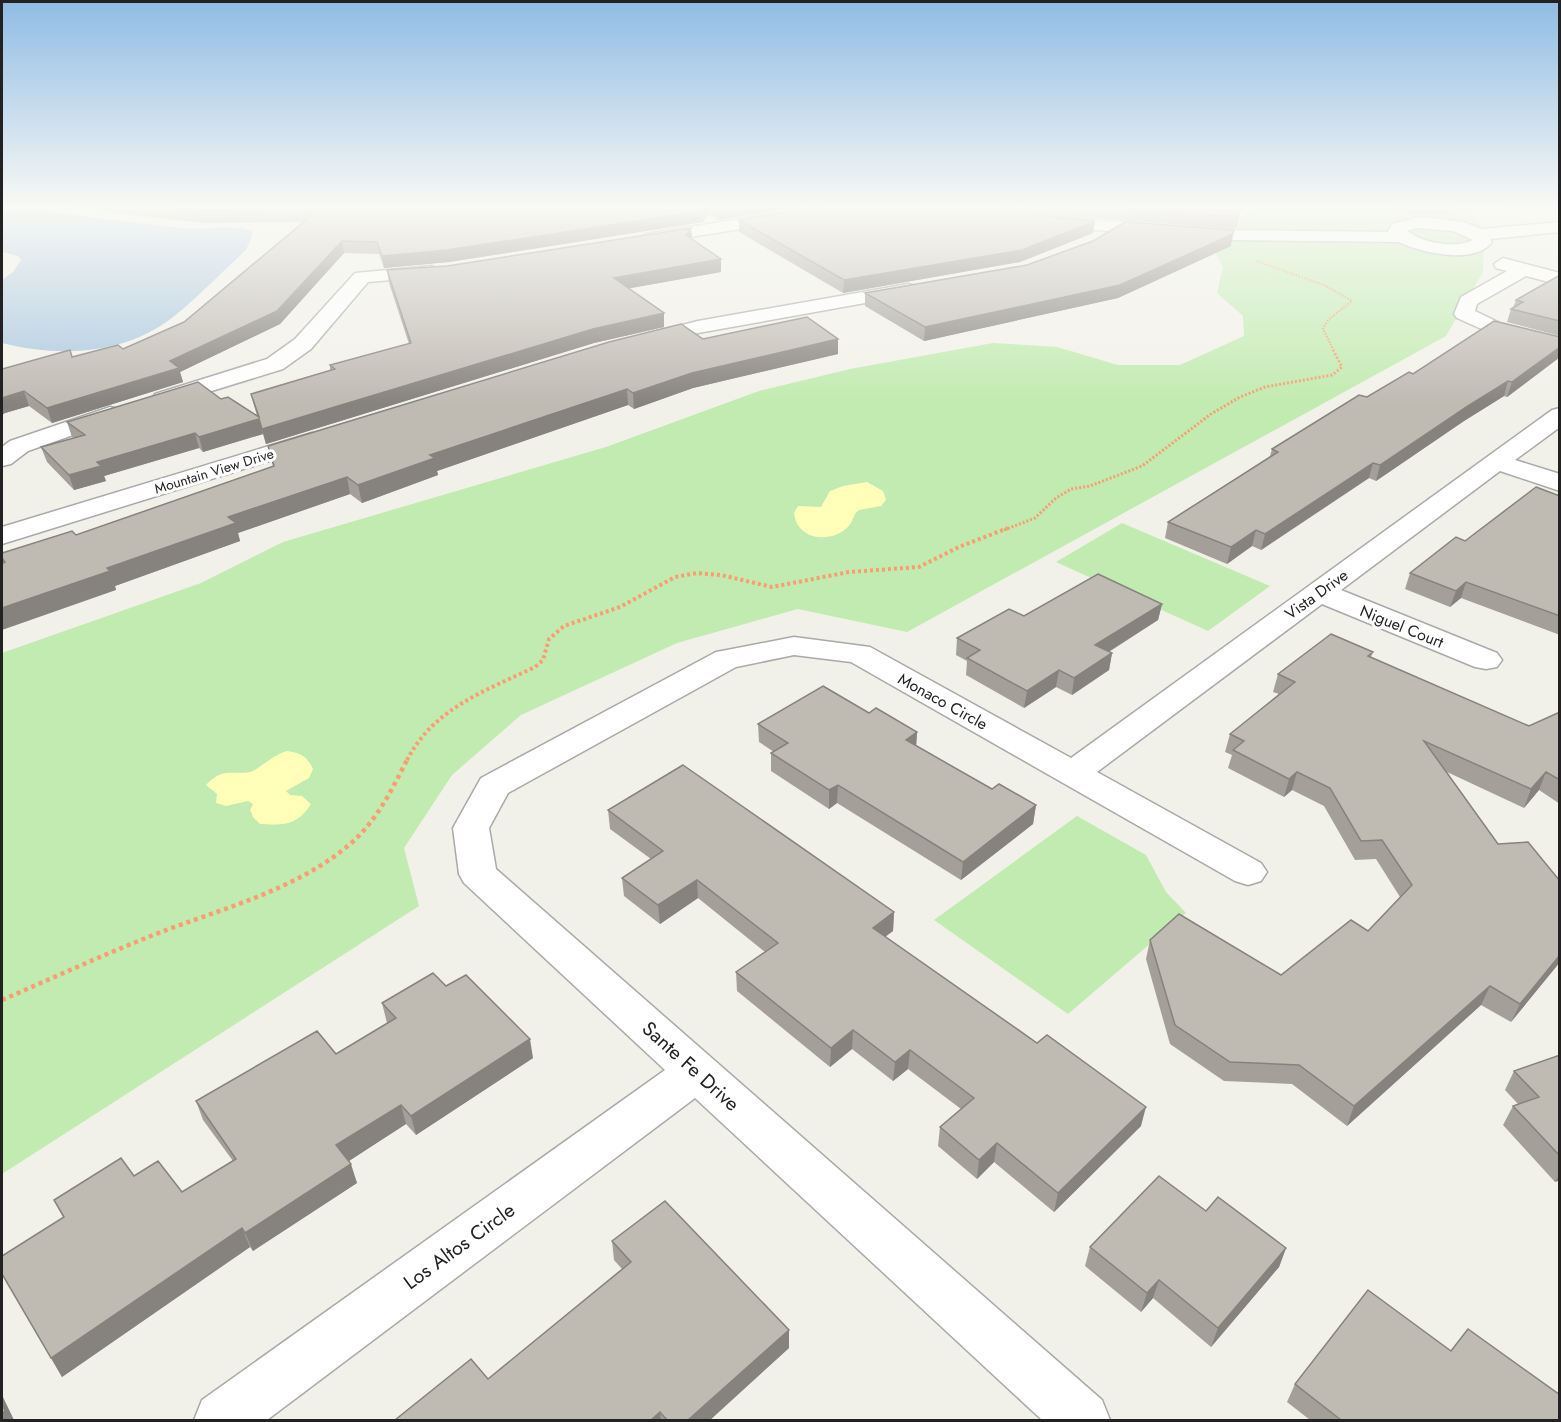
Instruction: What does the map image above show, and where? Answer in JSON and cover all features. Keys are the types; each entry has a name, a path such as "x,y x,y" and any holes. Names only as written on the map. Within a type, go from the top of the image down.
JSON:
{"street":[{"path":"2,459 19,446 80,423 275,364 303,344 362,277 420,272"},
{"path":"1519,272 1468,301 1464,314 1493,327 1560,345"},
{"path":"1533,272 1560,279"},
{"path":"624,345 698,327 931,286"},
{"name":"Vista Drive","path":"1072,774 1560,415"},
{"name":"Mountain View Drive","path":"2,536 332,434"},
{"path":"1496,462 1560,483"},
{"name":"Niguel Court","path":"1319,592 1486,660"},
{"name":"Monaco Circle","path":"621,716 727,659 794,646 859,654 1248,872"},
{"name":"Sante Fe Drive","path":"621,716 494,786 471,828 478,874 1082,1420"},
{"name":"Los Altos Circle","path":"222,1420 697,1071"}],"path":[{"path":"2,1000 159,932 286,884 317,867 350,844 383,806 419,737 440,718 471,698 536,667 543,660 549,639 564,626 620,607 675,577 698,573 721,575 772,587 849,572 919,567 959,547 1035,518 1056,498 1071,489 1090,486 1142,466 1211,414 1240,397 1265,387 1332,375 1342,367 1323,329 1328,320 1352,301 1343,293 1287,272"}],"shaded area":[{"path":"1222,272 1483,272 1446,336 907,632 798,609 677,643 521,715 452,775 404,848 419,906 2,1174 2,653 201,583 283,542 606,447 759,391 850,369 993,343 1057,347 1118,365 1180,365 1244,336 1243,316 1217,293"},
{"path":"1122,523 1270,586 1208,631 1056,562"},
{"path":"1077,816 1146,855 1166,892 1186,913 1068,1014 934,920"}],"sand":[{"path":"867,482 883,491 886,500 881,506 859,510 849,526 834,536 816,537 801,529 794,513 798,506 821,507 830,491"},
{"path":"287,751 303,756 313,769 309,778 286,791 290,795 302,796 311,804 300,817 289,823 260,824 250,810 253,804 248,801 226,806 216,803 217,794 206,785 212,779 227,773 253,771"}],"water":[{"path":"13,272 222,272 178,313 159,327 138,338 116,345 71,351 48,351 2,343 2,280"}],"building":[{"path":"243,272 313,272 277,311 170,361 179,368 47,408 24,391 2,398 2,369 70,350 72,357 118,345 123,349 184,322"},
{"path":"388,272 646,272 614,278 664,313 593,329 262,429 259,419 199,437 195,433 97,462 101,466 69,475 41,447 85,435 67,422 198,382 221,399 228,397 259,417 251,394 335,369 330,365 411,343"},
{"path":"831,272 889,272 844,280"},
{"path":"984,272 1148,272 1120,285 925,327 865,293"},
{"path":"1560,275 1560,321 1511,309 1523,302 1516,300"},
{"path":"807,317 838,339 692,373 633,393 627,389 430,455 435,458 358,485 347,477 228,517 236,523 107,568 110,571 2,608 2,564 5,562 2,553 72,531 76,535 274,466 268,446 609,342 681,324 703,339"},
{"path":"1494,321 1560,337 1560,347 1512,382 1508,381 1468,406 1380,465 1373,463 1265,534 1256,530 1231,547 1168,522 1278,452 1272,449 1359,395 1367,397 1409,372 1413,374"},
{"path":"1536,487 1560,496 1560,616 1466,582 1456,591 1410,573 1456,537 1465,541"},
{"path":"1098,574 1162,604 1095,645 1112,653 1074,678 1059,670 1027,691 967,658 980,650 957,638 1009,609 1024,616"},
{"path":"1331,634 1373,652 1368,656 1529,726 1560,712 1560,780 1546,772 1531,789 1424,741 1498,844 1528,842 1560,881 1560,955 1520,1004 1490,986 1354,1106 1299,1065 1230,1062 1175,1025 1150,940 1179,914 1281,975 1351,920 1368,931 1412,885 1382,840 1361,841 1330,788 1297,772 1289,779 1233,750 1244,741 1230,734 1295,682 1278,674"},
{"path":"823,686 869,713 876,708 917,732 906,740 992,789 999,784 1036,805 963,862 838,785 829,790 771,753 788,743 758,724"},
{"path":"683,765 894,912 873,928 1037,1043 1047,1035 1146,1107 1058,1193 997,1143 979,1160 940,1127 974,1098 910,1050 895,1062 853,1030 831,1048 736,972 778,943 697,880 658,905 622,878 663,851 608,810"},
{"path":"433,973 446,986 466,975 530,1039 411,1116 401,1105 336,1145 351,1164 245,1233 242,1228 51,1358 2,1274 2,1256 64,1217 54,1200 121,1158 134,1176 158,1161 182,1192 236,1159 196,1101 317,1031 336,1054 396,1018 382,1003"},
{"path":"1560,1055 1560,1156 1513,1106 1539,1097 1514,1071"},
{"path":"1159,1176 1206,1211 1218,1197 1286,1248 1218,1328 1159,1280 1147,1293 1090,1247"},
{"path":"665,1201 789,1330 688,1420 667,1420 660,1412 651,1420 395,1420 471,1359 488,1379 631,1262 612,1241"},
{"path":"1368,1290 1451,1351 1468,1329 1560,1395 1560,1420 1341,1420 1295,1384"}]}
